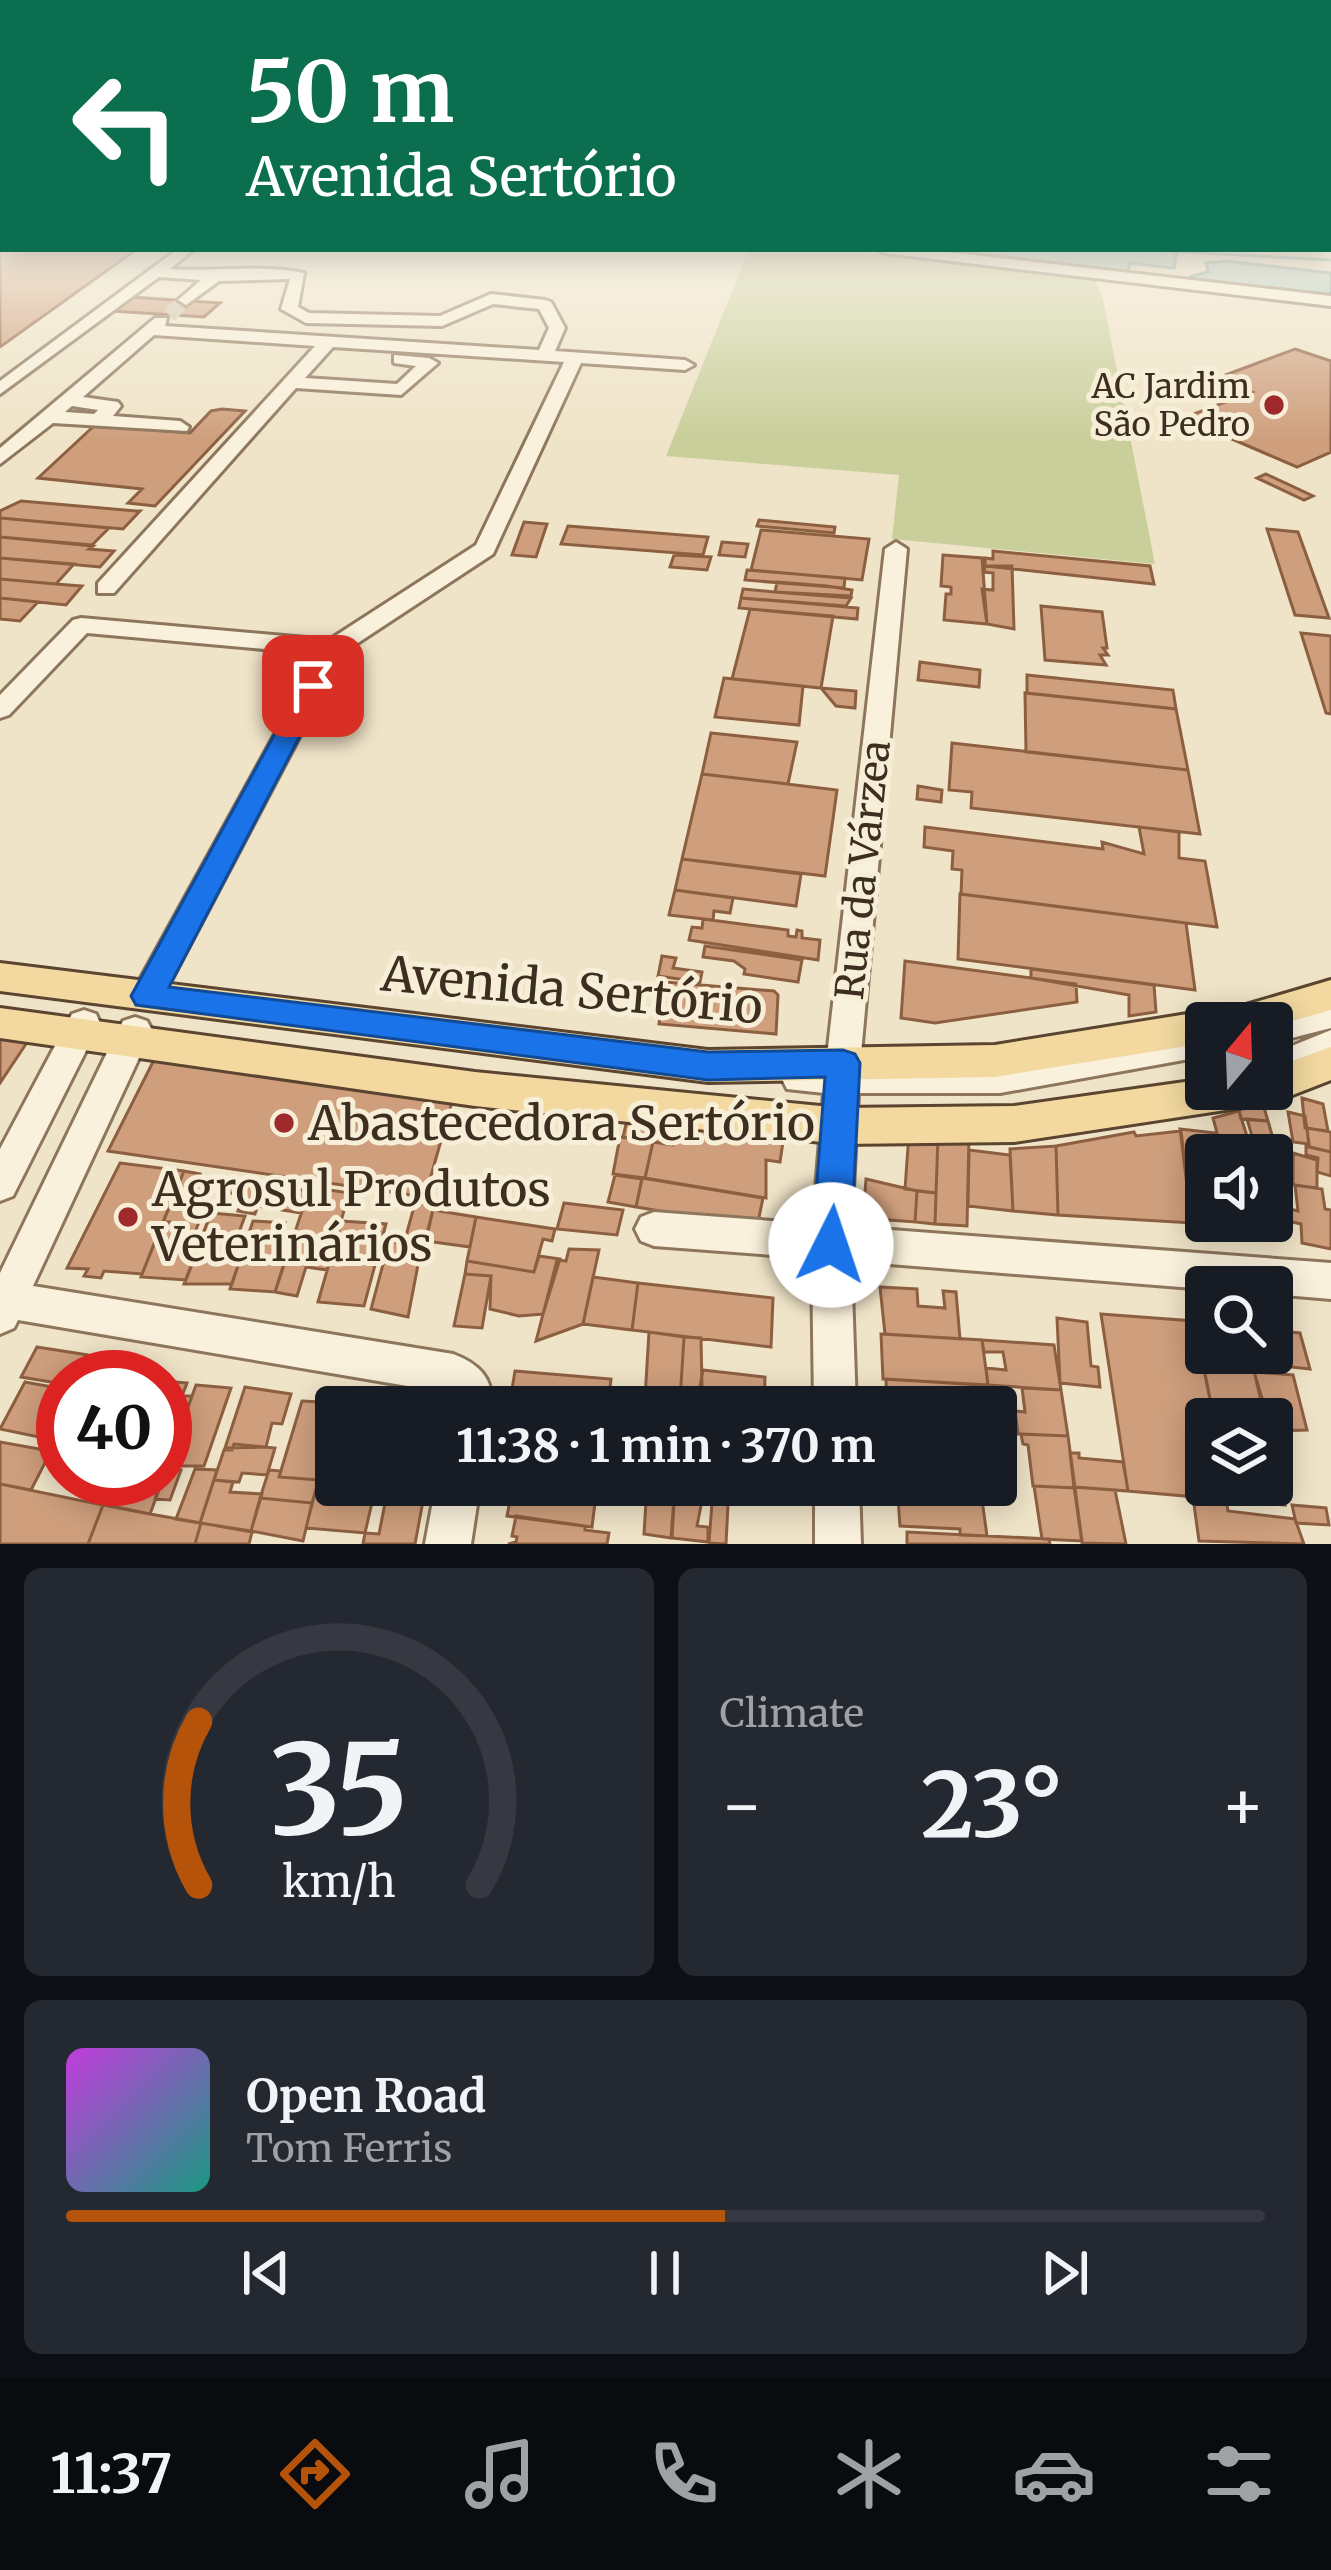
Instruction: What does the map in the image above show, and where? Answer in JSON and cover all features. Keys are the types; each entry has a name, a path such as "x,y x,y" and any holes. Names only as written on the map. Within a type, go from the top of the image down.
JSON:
{"main road":[{"name":"Avenida Sertório","path":"0,977 137,1022 475,1089 842,1096 995,1061 1185,1030"},
{"path":"1293,1006 1331,995"},
{"name":"Avenida Sertório","path":"0,1023 82,1028 137,1022 708,1066 842,1096 1014,1124 1185,1099"},
{"path":"1293,1078 1331,1063"}],"street":[{"path":"0,388 123,296"},
{"path":"186,300 191,296"},
{"path":"293,296 289,309 306,318 442,321 492,299 545,305 557,328 545,356"},
{"path":"1281,296 1331,302"},
{"path":"0,458 169,315"},
{"path":"150,330 311,361 398,391 428,362 311,361"},
{"path":"106,589 311,361 545,356 685,365"},
{"path":"467,1386 453,1374 2,1305 137,1022 334,648 485,550 575,358"},
{"path":"69,400 112,406 99,420"},
{"path":"48,417 180,427"},
{"name":"Rua da Várzea","path":"834,1386 831,1245 896,549"},
{"path":"0,710 81,625 334,648"},
{"path":"0,988 842,1096 1012,1110 1185,1083"},
{"path":"0,1011 82,1028 0,1185"},
{"path":"1293,1025 1331,1015"},
{"path":"1293,1060 1331,1043"},
{"path":"842,1096 1000,1079 1185,1047"},
{"path":"653,1228 1330,1284"},
{"path":"448,1544 454,1506"},
{"path":"837,1506 838,1544"}],"green space":[{"path":"730,296 1102,296 1155,564 892,539 899,475 666,456"}],"building":[{"path":"0,296 71,296 0,347"},
{"path":"130,297 220,303 204,317 112,311"},
{"name":"AC Jardim São Pedro","path":"1295,349 1331,361 1331,452 1297,467 1183,418 1252,392 1217,378"},
{"path":"211,411 245,411 155,506 128,503 142,489 38,478 95,425 190,433"},
{"path":"1266,474 1313,496 1304,500 1257,478"},
{"path":"21,501 140,511 123,529 0,518 0,511"},
{"path":"0,518 109,528 92,545 0,537"},
{"path":"759,520 835,527 834,533 757,526"},
{"path":"524,522 547,524 536,557 512,555"},
{"path":"568,526 708,537 703,555 561,544"},
{"path":"1267,529 1298,532 1329,618 1295,615"},
{"path":"761,530 869,539 862,580 751,570"},
{"path":"0,537 114,551 100,567 0,558"},
{"path":"722,542 748,544 745,557 719,555"},
{"path":"993,551 1150,566 1154,584 985,566 985,558 993,559"},
{"path":"674,555 711,557 707,570 670,567"},
{"path":"943,555 982,558 987,624 944,620 951,587 941,586"},
{"path":"0,558 74,564 56,584 0,579"},
{"path":"985,566 1012,566 1014,629 987,624 982,589 993,590 993,573 984,572"},
{"path":"747,570 845,578 844,588 745,580"},
{"path":"0,579 82,586 66,605 0,598"},
{"path":"777,582 852,590 851,596 775,592"},
{"path":"743,589 851,598 846,606 741,598"},
{"path":"0,598 38,602 20,621 0,619"},
{"path":"741,598 858,608 857,619 739,608"},
{"path":"1041,606 1102,612 1107,648 1103,648 1108,655 1100,655 1106,665 1045,660"},
{"path":"750,609 833,616 821,688 732,679"},
{"path":"1301,633 1331,636 1331,714 1326,713"},
{"path":"920,662 980,670 979,687 918,680"},
{"path":"1027,675 1173,690 1176,709 1027,693"},
{"path":"724,678 803,686 799,725 715,717"},
{"path":"821,688 856,691 855,708 836,706"},
{"path":"1025,693 1176,709 1188,770 1026,752"},
{"path":"711,733 797,742 788,784 702,774"},
{"path":"952,743 1188,770 1200,834 971,808 972,792 949,790"},
{"path":"702,774 837,790 825,876 682,859"},
{"path":"918,786 942,790 941,802 917,799"},
{"path":"925,827 1103,849 1102,842 1144,854 1139,827 1179,832 1179,858 1205,861 1217,927 961,894 962,870 952,869 953,851 924,847"},
{"path":"682,859 801,874 796,906 675,890"},
{"path":"675,890 733,898 730,913 714,911 713,920 669,915"},
{"path":"960,894 1186,923 1195,990 958,959"},
{"path":"703,919 788,930 788,936 796,937 797,930 802,931 802,938 820,940 818,960 689,940 692,927 702,928"},
{"path":"705,946 802,960 798,982 744,974 745,969 734,961 703,957"},
{"path":"662,956 676,958 673,968 702,972 700,982 658,976"},
{"path":"905,961 1076,984 1077,1002 935,1023 901,1018"},
{"path":"1031,969 1154,985 1156,1012 1129,1016 1129,995 1031,978"},
{"path":"665,982 774,991 778,995 776,1034 659,1024"},
{"path":"0,1034 30,1038 0,1083"},
{"name":"Abastecedora Sertório","path":"157,1054 454,1095 425,1197 108,1151"},
{"path":"1302,1098 1323,1104 1328,1131 1305,1128"},
{"path":"1239,1110 1265,1110 1268,1121 1241,1119"},
{"path":"1239,1111 1246,1134 1217,1134 1213,1118"},
{"path":"1288,1112 1305,1116 1309,1144 1293,1142"},
{"path":"1247,1119 1268,1121 1272,1134 1251,1134"},
{"path":"627,1120 677,1125 673,1145 623,1137"},
{"path":"677,1125 784,1135 780,1162 766,1160 766,1198 645,1178 653,1142 673,1145"},
{"path":"1307,1128 1331,1132 1331,1152 1309,1147"},
{"path":"1180,1129 1216,1133 1185,1134 1185,1169"},
{"path":"1181,1131 1185,1223 1058,1215 1056,1146 1134,1132 1136,1136"},
{"path":"909,1133 938,1136 936,1193 905,1189"},
{"path":"938,1136 969,1136 967,1226 935,1224"},
{"path":"620,1137 653,1142 645,1178 613,1174"},
{"path":"1056,1146 1058,1215 1013,1211 1010,1149"},
{"path":"1306,1146 1331,1152 1331,1176 1317,1172 1318,1158 1306,1155"},
{"path":"969,1150 1010,1155 1013,1211 968,1206"},
{"path":"1293,1153 1317,1160 1317,1188 1293,1185"},
{"name":"Agrosul Produtos Veterinários","path":"120,1163 184,1171 142,1274 104,1271 101,1278 84,1276 88,1269 67,1268"},
{"path":"184,1171 200,1174 197,1182 214,1183 189,1248 198,1249 186,1280 141,1277 157,1236 163,1236 169,1222 163,1222"},
{"path":"615,1175 642,1179 636,1207 608,1202"},
{"path":"225,1177 265,1184 255,1214 238,1211 244,1196 220,1191"},
{"path":"642,1178 763,1198 757,1227 636,1207"},
{"path":"866,1179 917,1191 915,1222 863,1218"},
{"path":"265,1184 308,1191 301,1213 258,1206"},
{"path":"1295,1185 1322,1189 1325,1209 1331,1210 1331,1249 1302,1243 1301,1224 1293,1222 1293,1210 1298,1211"},
{"path":"310,1187 349,1193 327,1270 306,1267 297,1296 275,1292"},
{"path":"917,1191 936,1193 935,1224 915,1222"},
{"path":"415,1203 434,1205 426,1238 406,1236"},
{"path":"564,1203 623,1210 617,1235 557,1229"},
{"path":"433,1210 476,1217 470,1247 426,1241"},
{"path":"211,1213 245,1216 229,1259 240,1260 232,1284 184,1284 199,1245 206,1246 209,1237 202,1236"},
{"path":"476,1217 555,1229 552,1241 543,1239 534,1272 467,1261"},
{"path":"253,1221 285,1223 275,1256 286,1257 275,1292 230,1289"},
{"path":"341,1221 386,1224 382,1239 337,1236"},
{"path":"337,1236 382,1239 378,1252 370,1252 367,1264 375,1265 364,1306 318,1302"},
{"path":"389,1242 422,1244 408,1317 371,1309"},
{"path":"569,1249 599,1250 583,1324 536,1341 557,1260 566,1261"},
{"path":"539,1256 560,1259 543,1314 519,1316 490,1309 491,1276 465,1274 467,1261 534,1272"},
{"path":"465,1274 491,1276 482,1328 454,1326"},
{"path":"593,1277 638,1283 632,1330 583,1324"},
{"path":"638,1283 773,1298 771,1347 632,1330"},
{"path":"880,1287 917,1289 918,1306 945,1308 943,1291 956,1292 960,1339 885,1334"},
{"path":"1101,1314 1185,1320 1185,1374 1205,1374 1210,1398 1185,1398 1185,1496 1128,1491"},
{"path":"1057,1318 1087,1322 1091,1366 1098,1367 1100,1387 1060,1383"},
{"path":"649,1332 684,1337 681,1386 646,1386"},
{"path":"1293,1332 1300,1333 1310,1369 1293,1367"},
{"path":"881,1334 982,1340 988,1385 883,1379"},
{"path":"684,1337 701,1338 702,1386 681,1386"},
{"path":"982,1340 1054,1345 1061,1390 988,1385 986,1368 1006,1370 1003,1352 984,1352"},
{"path":"37,1347 56,1350 36,1350 36,1380 21,1377"},
{"path":"703,1370 765,1377 765,1386 700,1386"},
{"path":"515,1371 611,1379 610,1386 512,1386"},
{"path":"1205,1374 1255,1374 1260,1398 1210,1398"},
{"path":"1255,1374 1293,1375 1307,1430 1293,1430 1293,1398 1262,1398"},
{"path":"886,1379 996,1386 886,1386"},
{"path":"25,1382 36,1384 36,1436 0,1429"},
{"path":"196,1385 231,1388 204,1466 192,1466"},
{"path":"245,1387 291,1394 282,1424 272,1423 266,1447 225,1448"},
{"path":"1022,1388 1061,1390 1068,1436 1018,1434 1017,1411 1025,1412"},
{"path":"302,1401 315,1402 315,1480 279,1477"},
{"path":"1021,1434 1068,1436 1075,1488 1033,1486 1028,1445 1023,1444"},
{"path":"0,1442 36,1448 36,1480 31,1490 0,1484"},
{"path":"234,1444 275,1448 267,1475 242,1473 239,1482 214,1480 224,1450 232,1450"},
{"path":"1070,1453 1123,1462 1128,1491 1074,1487"},
{"path":"195,1469 217,1470 200,1523 176,1519 181,1506 192,1506"},
{"path":"269,1470 281,1471 279,1477 315,1480 312,1503 260,1498"},
{"path":"214,1480 233,1482 230,1492 262,1494 251,1531 200,1523"},
{"path":"0,1484 36,1491 36,1506 103,1506 88,1544 0,1544"},
{"path":"1034,1486 1075,1488 1082,1541 1042,1539"},
{"path":"1074,1487 1115,1490 1126,1544 1082,1543"},
{"path":"315,1493 315,1506 371,1506 365,1533 306,1528"},
{"path":"260,1498 312,1503 303,1541 251,1531"},
{"path":"1293,1505 1326,1508 1329,1525 1296,1523"},
{"path":"103,1506 201,1523 195,1544 88,1544"},
{"path":"116,1506 153,1506 150,1514"},
{"path":"384,1506 422,1506 415,1544 363,1544 365,1533 379,1534"},
{"path":"509,1506 595,1506 592,1527 507,1516"},
{"path":"646,1506 673,1506 671,1538 644,1534"},
{"path":"674,1506 701,1506 697,1526 708,1527 708,1542 672,1538"},
{"path":"712,1506 728,1506 726,1544 709,1543"},
{"path":"899,1506 983,1506 987,1536 960,1535 960,1529 900,1526"},
{"path":"1194,1506 1227,1506 1228,1511 1295,1519 1304,1544 1199,1541"},
{"path":"516,1516 609,1533 607,1544 508,1544 516,1542 517,1537 512,1536"},
{"path":"201,1523 252,1532 249,1544 195,1544"},
{"path":"907,1532 1049,1539 1050,1544 907,1544"}],"tunnel":[{"path":"169,315 186,300"}],"place":[{"name":"AC Jardim São Pedro","path":"1274,405"},
{"name":"Abastecedora Sertório","path":"284,1123"},
{"name":"Agrosul Produtos Veterinários","path":"128,1217"}],"route":[{"path":"313,686 147,996 708,1066 843,1063 831,1245"}]}
